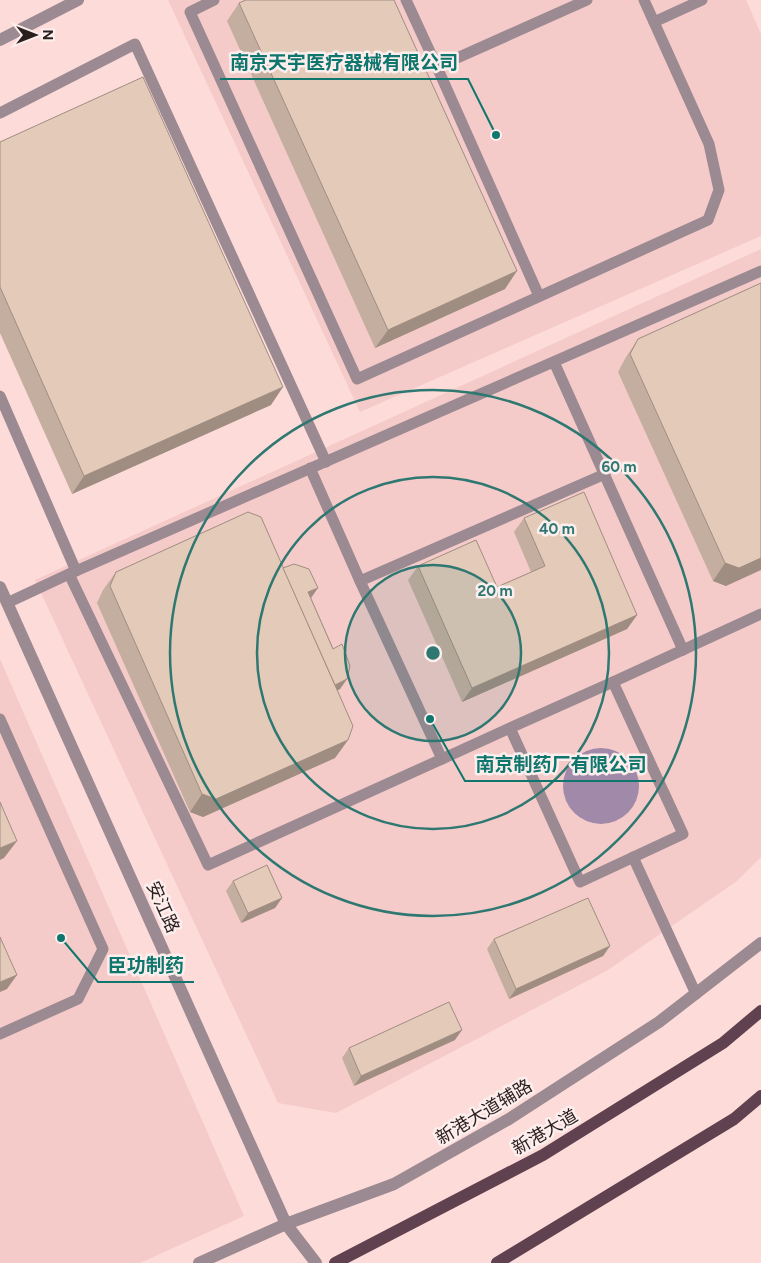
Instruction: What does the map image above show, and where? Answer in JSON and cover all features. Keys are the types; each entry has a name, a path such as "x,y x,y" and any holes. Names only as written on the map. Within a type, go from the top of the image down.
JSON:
{"main road":[{"name":"新港大道","path":"335,1263 543,1155 723,1043 761,1010"},
{"path":"497,1263 734,1119 761,1096"}],"street":[{"path":"0,40 78,0"},
{"name":"安江路","path":"0,587 286,1224 316,1263"},
{"name":"新港大道辅路","path":"199,1263 286,1224 394,1184 509,1119 659,1022 761,944"}],"lane":[{"path":"214,0 190,12 357,378 708,220 719,190 709,144 644,0"},
{"path":"406,0 539,296"},
{"path":"437,67 587,0"},
{"path":"654,22 702,0"},
{"path":"0,113 135,44 326,462"},
{"path":"7,602 761,271"},
{"path":"554,362 683,650"},
{"path":"0,396 72,572 208,865 761,614"},
{"path":"310,468 442,759"},
{"path":"360,581 604,474"},
{"path":"510,728 580,882 683,834 613,682"},
{"path":"0,719 103,949 78,999 0,1034"},
{"path":"633,857 696,994"}],"shaded area":[{"path":"168,0 746,0 761,34 761,236 360,412"},
{"path":"761,249 761,857 737,881 608,970 336,1113 278,1103 35,580"},
{"path":"0,659 244,1216 140,1263 0,1263"},
{"path":"601,748 615,751 628,759 636,772 639,786 636,800 628,813 615,821 601,824 587,821 574,813 566,800 563,786 566,772 574,759 587,751"}],"building":[{"path":"246,0 394,0 517,271 388,330 239,3"},
{"path":"143,77 283,387 84,476 0,287 0,142"},
{"path":"761,283 761,558 739,568 725,563 630,354 638,339"},
{"path":"584,492 637,615 472,688 418,566 476,540 497,587 545,566 524,518"},
{"path":"248,512 261,517 353,726 348,740 216,799 202,794 110,586 116,572"},
{"path":"294,564 309,569 318,588 308,592 333,649 342,644 350,666 347,679 335,685 283,568"},
{"path":"0,802 17,841 0,848"},
{"path":"267,865 282,898 248,913 233,881"},
{"path":"588,898 610,946 516,989 494,939"},
{"path":"0,937 17,975 0,982"},
{"path":"449,1002 462,1030 361,1076 349,1048"}],"place":[{"name":"南京天宇医疗器械有限公司","path":"496,135"},
{"name":"南京制药厂有限公司","path":"430,719"},
{"name":"臣功制药","path":"61,938"}]}
